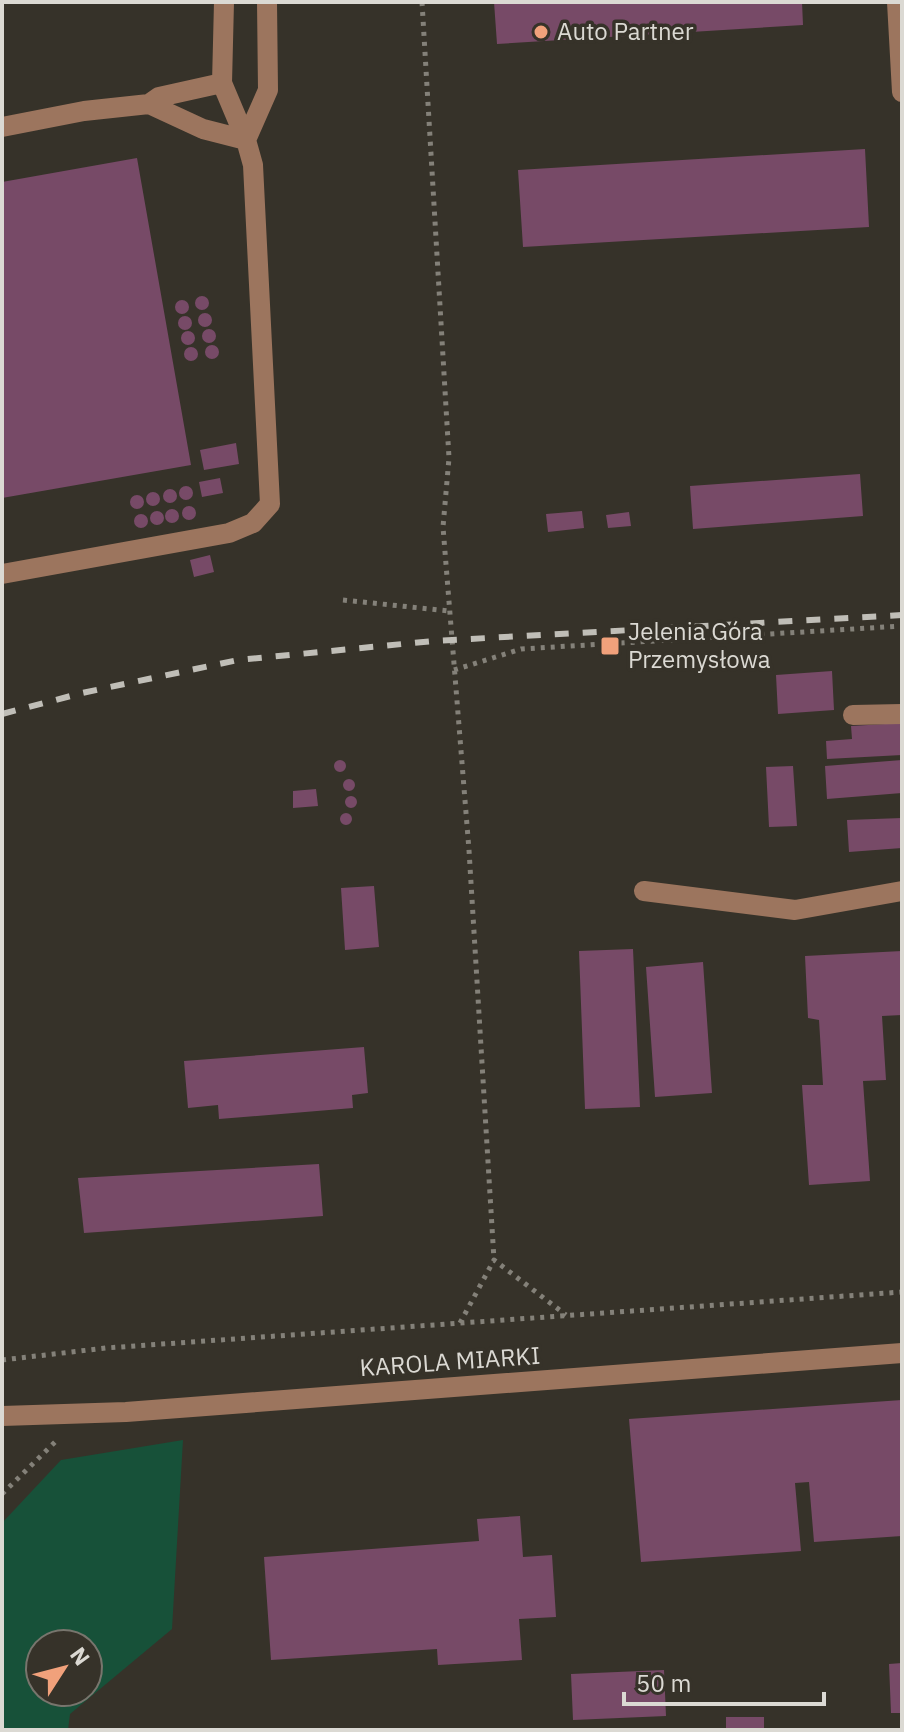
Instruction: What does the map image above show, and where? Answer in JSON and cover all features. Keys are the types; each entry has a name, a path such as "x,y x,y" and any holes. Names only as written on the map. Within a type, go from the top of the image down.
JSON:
{"street":[{"path":"2,574 229,533 253,523 270,504 253,165 222,83 224,2"},
{"path":"246,140 268,90 267,2"},
{"path":"897,2 902,92"},
{"path":"2,127 84,111 149,104 159,97 222,83"},
{"path":"149,104 203,129 246,140"},
{"path":"853,715 902,714"},
{"path":"644,891 795,910 902,891"},
{"name":"KAROLA MIARKI","path":"2,1416 64,1415 902,1353"}],"path":[{"path":"422,2 449,458 443,527 469,850 494,1260 460,1323"},
{"path":"343,600 449,611"},
{"path":"454,670 521,649 902,626"},
{"path":"494,1260 566,1316"},
{"path":"2,1360 106,1348 902,1292"},
{"path":"2,1494 55,1442 64,1415"}],"green space":[{"path":"183,1440 172,1629 104,1686 104,1628 24,1628 24,1708 77,1708 70,1714 68,1730 2,1730 2,1523 61,1460"}],"building":[{"path":"494,2 802,2 803,25 497,44"},
{"path":"865,149 869,227 523,247 518,170"},
{"path":"137,158 191,465 2,498 2,182"},
{"path":"202,296 209,303 202,310 195,303"},
{"path":"182,300 189,307 182,314 175,307"},
{"path":"205,313 212,320 205,327 198,320"},
{"path":"185,316 192,323 185,330 178,323"},
{"path":"209,329 216,336 209,343 202,336"},
{"path":"188,331 195,338 188,345 181,338"},
{"path":"212,345 219,352 212,359 205,352"},
{"path":"191,347 198,354 191,361 184,354"},
{"path":"236,443 239,464 204,470 200,450"},
{"path":"860,474 863,516 693,529 690,486"},
{"path":"220,478 223,493 202,497 199,482"},
{"path":"186,486 193,493 186,500 179,493"},
{"path":"170,489 177,496 170,503 163,496"},
{"path":"153,492 160,499 153,506 146,499"},
{"path":"137,495 144,502 137,509 130,502"},
{"path":"189,506 196,513 189,520 182,513"},
{"path":"172,509 179,516 172,523 165,516"},
{"path":"157,511 164,518 157,525 150,518"},
{"path":"582,511 584,528 548,532 546,514"},
{"path":"629,512 631,526 608,528 606,515"},
{"path":"141,514 148,521 141,528 134,521"},
{"path":"210,555 214,572 194,577 190,560"},
{"path":"832,671 834,710 778,714 776,675"},
{"path":"902,723 902,755 827,759 826,741 852,739 851,726"},
{"path":"340,760 346,766 340,772 334,766"},
{"path":"902,760 902,793 827,799 825,766"},
{"path":"793,766 797,826 769,827 766,767"},
{"path":"349,779 355,785 349,791 343,785"},
{"path":"316,789 318,806 293,808 293,791"},
{"path":"351,796 357,802 351,808 345,802"},
{"path":"346,813 352,819 346,825 340,819"},
{"path":"902,818 902,848 849,852 847,820"},
{"path":"374,886 379,947 345,950 341,888"},
{"path":"633,949 640,1107 585,1109 579,951"},
{"path":"902,951 902,1015 882,1016 886,1080 863,1081 870,1181 809,1185 802,1085 823,1085 819,1020 808,1018 805,956"},
{"path":"703,962 712,1093 655,1097 646,967"},
{"path":"364,1047 368,1093 352,1095 353,1108 219,1119 218,1105 188,1108 184,1061"},
{"path":"319,1164 323,1216 84,1233 78,1178"},
{"path":"902,1400 902,1536 814,1542 809,1482 795,1483 801,1551 641,1562 629,1419"},
{"path":"520,1516 523,1557 552,1555 556,1617 519,1619 522,1660 438,1665 437,1649 271,1660 264,1557 479,1541 477,1519"},
{"path":"902,1663 902,1713 891,1713 889,1664"},
{"path":"664,1670 666,1716 573,1720 571,1674"},
{"path":"726,1717 764,1717 764,1730 726,1730"}],"railway":[{"path":"2,714 82,693 238,660 433,641 902,615"}],"place":[{"name":"Auto Partner","path":"541,32"},
{"name":"Jelenia Góra Przemysłowa","path":"610,646"}]}
